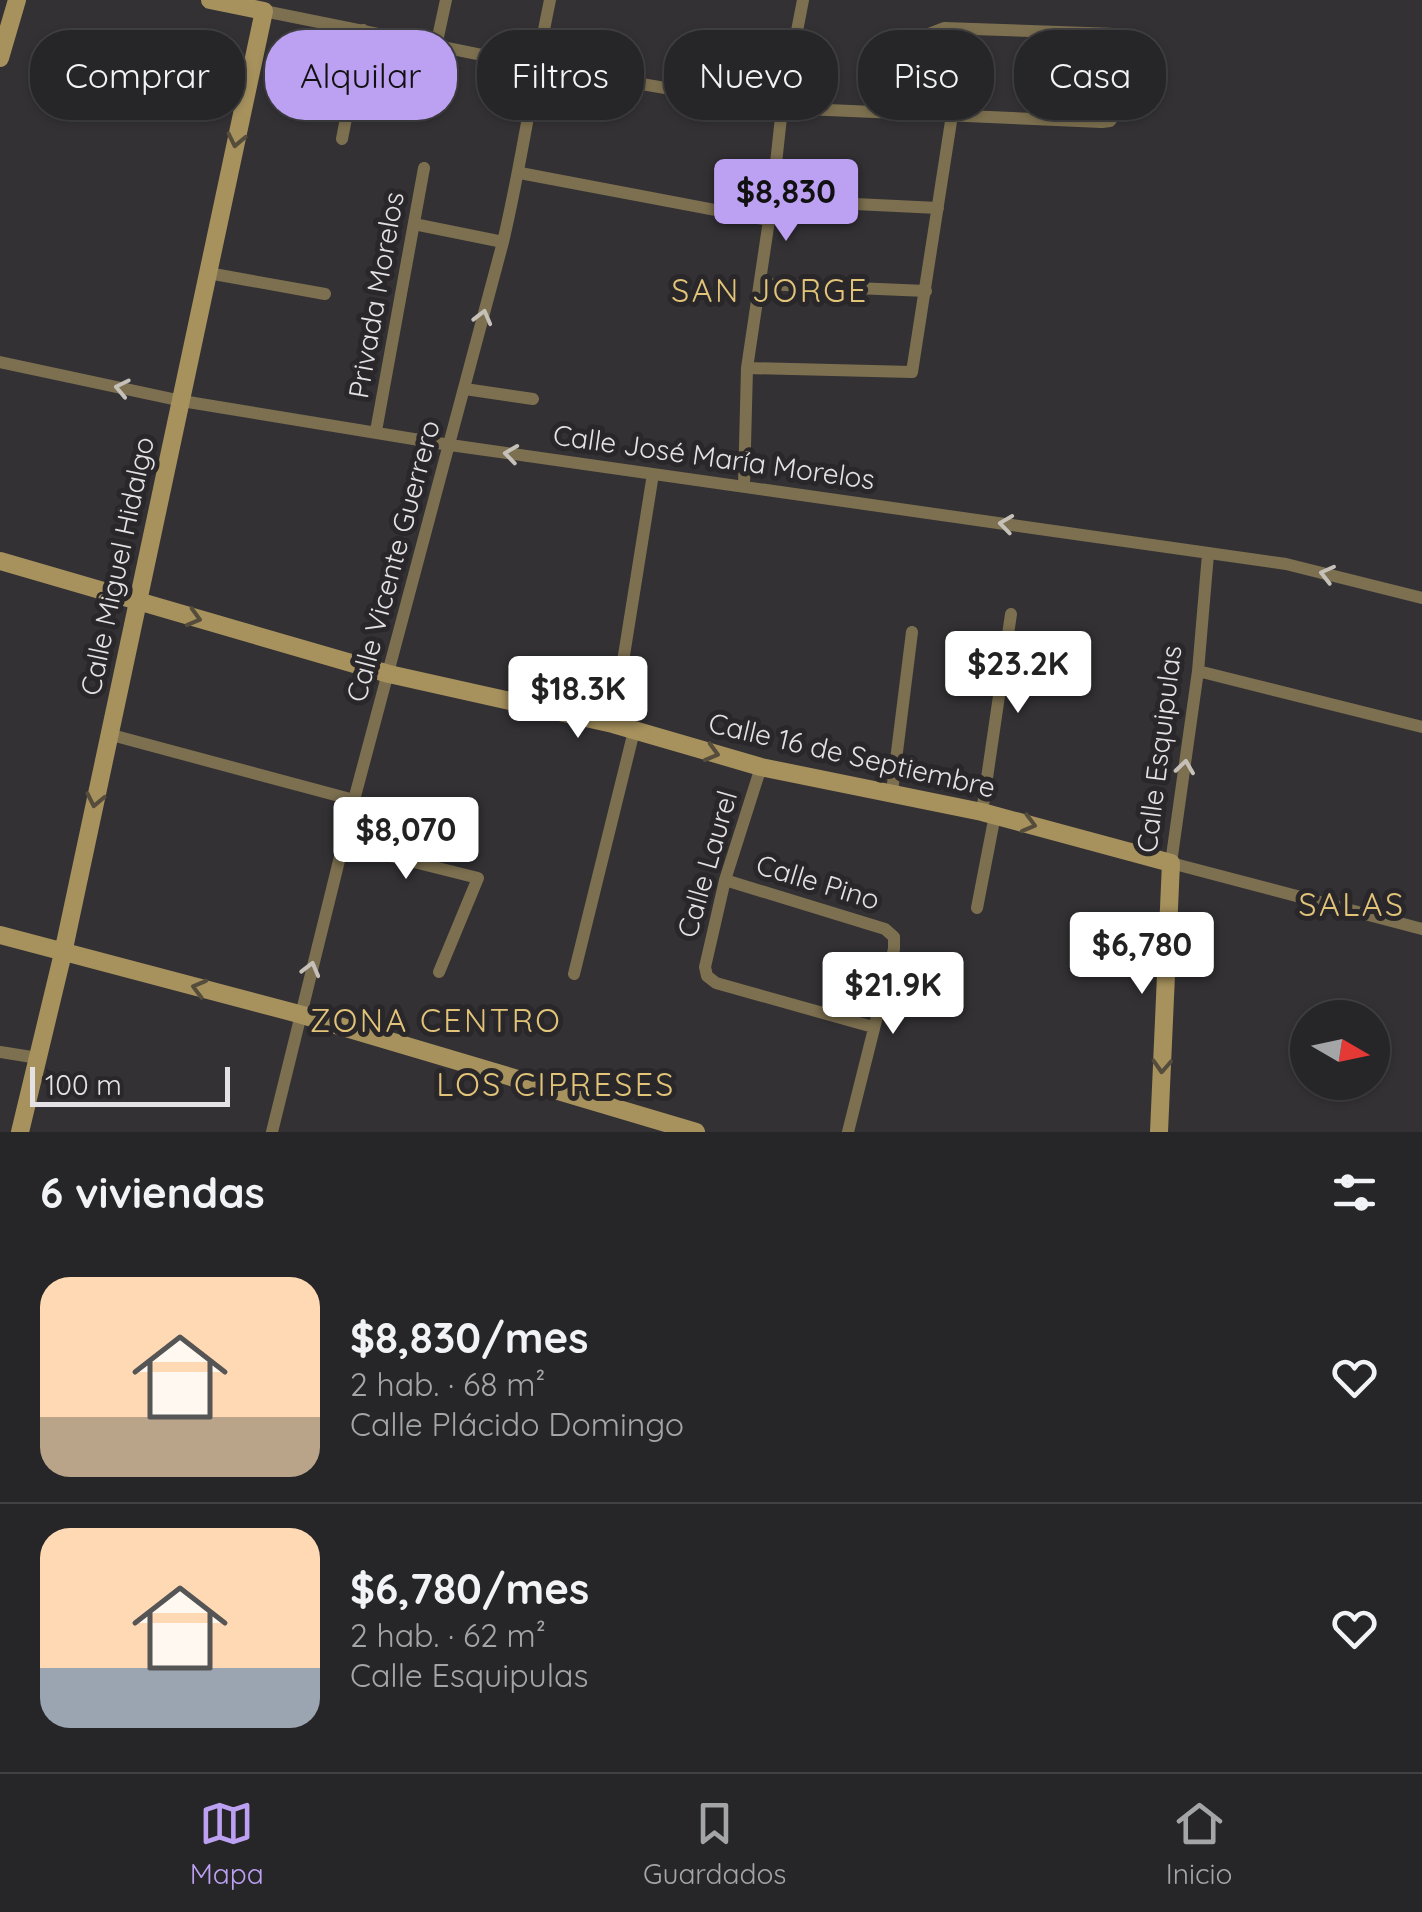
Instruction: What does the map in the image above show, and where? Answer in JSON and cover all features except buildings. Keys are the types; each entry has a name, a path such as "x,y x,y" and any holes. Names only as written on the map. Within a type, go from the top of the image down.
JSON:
{"street":[{"path":"0,58 17,0"},
{"path":"210,0 364,30"},
{"path":"439,30 446,0"},
{"name":"Calle Vicente Guerrero","path":"544,30 550,0"},
{"path":"798,30 804,0"},
{"name":"Calle Miguel Hidalgo","path":"20,1132 63,953 264,10"},
{"path":"939,30 1115,34 1122,38 1115,114 1110,121 994,117"},
{"path":"342,139 346,120"},
{"name":"Calle Vicente Guerrero","path":"272,1132 298,1014 503,242 528,120"},
{"path":"744,485 746,368 781,120"},
{"path":"746,368 912,372 951,120"},
{"name":"Privada Morelos","path":"376,431 424,168"},
{"path":"520,173 768,220"},
{"path":"772,200 938,208"},
{"path":"414,224 503,242"},
{"path":"208,273 325,294"},
{"path":"760,284 926,291"},
{"name":"Calle José María Morelos","path":"0,362 182,401 450,445 1286,564 1422,598"},
{"path":"464,389 533,399"},
{"path":"613,724 653,474"},
{"name":"Calle Esquipulas","path":"1160,1132 1171,864 1198,671 1208,554"},
{"name":"Calle 16 de Septiembre","path":"0,561 389,674 613,724 761,766 988,814 1171,864"},
{"path":"978,908 1012,614"},
{"path":"892,792 912,632"},
{"path":"1198,671 1422,727"},
{"path":"574,974 634,731"},
{"path":"108,734 354,800"},
{"name":"Calle Laurel","path":"761,766 726,880 706,976 716,983 873,1027"},
{"path":"346,844 478,878 439,972"},
{"path":"1171,864 1422,930"},
{"name":"Calle Pino","path":"726,880 885,929 894,937 873,1027"},
{"path":"0,935 298,1014 696,1132"},
{"path":"848,1132 873,1027"},
{"path":"0,1052 38,1058"}],"district":[{"name":"SAN JORGE","path":"770,291"},
{"name":"SALAS","path":"1352,905"},
{"name":"ZONA CENTRO","path":"436,1021"},
{"name":"LOS CIPRESES","path":"556,1085"}]}
